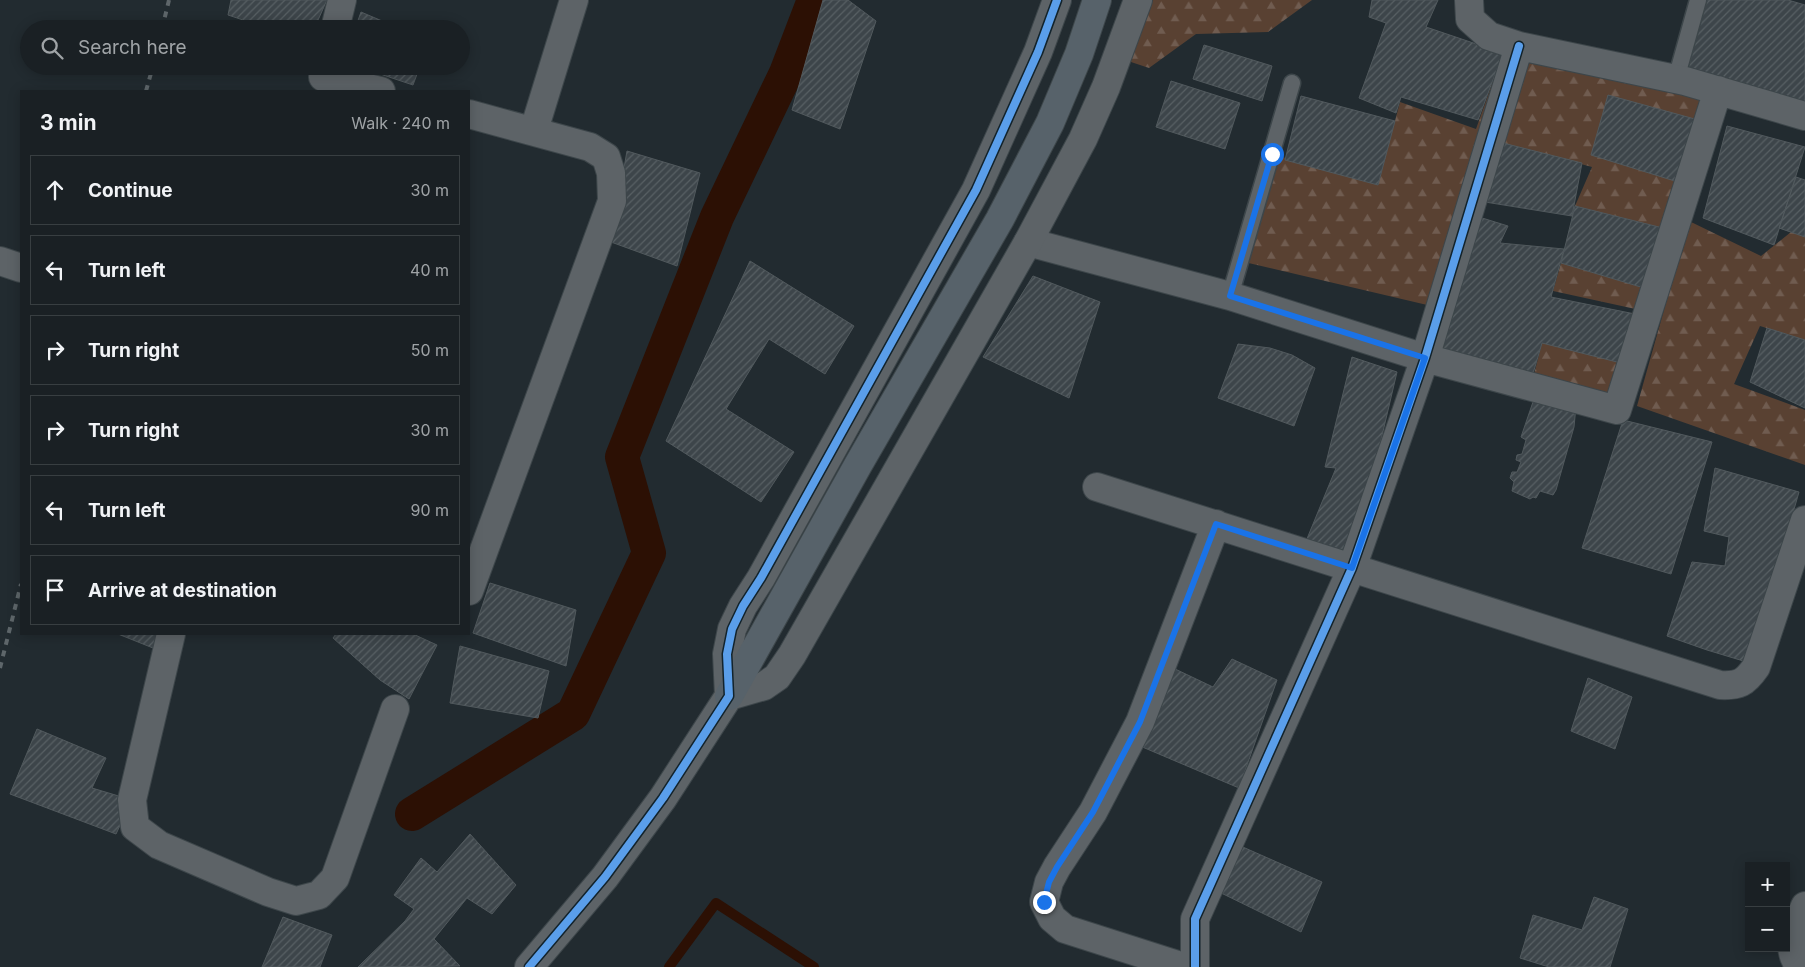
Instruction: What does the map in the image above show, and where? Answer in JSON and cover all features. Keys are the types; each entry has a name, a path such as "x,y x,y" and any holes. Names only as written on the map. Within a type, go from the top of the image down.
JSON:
{"highway":[{"path":"729,696 858,465 1000,219 1050,123 1079,54 1097,0"}],"street":[{"path":"337,20 342,0"},
{"path":"534,130 574,0"},
{"path":"529,967 611,870 663,798 729,696 727,654 732,629 743,606 766,569 976,190 1038,52 1057,0"},
{"path":"729,696 764,686 777,677 792,655 1028,242 1083,139 1106,87 1138,0"},
{"path":"1469,0 1470,19 1489,36 1519,46 1676,79 1805,116"},
{"path":"1195,967 1195,919 1352,568 1425,358 1519,46"},
{"path":"322,78 376,90"},
{"path":"1028,242 1230,296 1425,358 1617,410 1718,90"},
{"path":"470,114 534,130 590,147 606,156 611,173 612,201 470,588"},
{"path":"0,261 20,268"},
{"path":"1097,487 1720,685 1735,686 1749,678 1756,667 1805,520"},
{"path":"1184,967 1065,929 1052,918 1044,902 1049,882 1057,867 1093,812 1140,722 1216,524"},
{"path":"171,635 132,800 136,827 159,845 268,892 296,901 319,895 335,878 395,709"},
{"path":"1802,967 1795,961 1791,942 1805,906"}],"lane":[{"path":"1676,79 1698,0"},
{"path":"1230,296 1292,83"}],"green space":[{"path":"1140,0 1312,0 1268,32 1196,34 1149,68 1125,60"},
{"path":"1524,47 1716,97 1617,410 1531,386 1542,343 1640,310 1553,291 1561,263 1644,288 1663,228 1575,206 1592,167 1499,142"},
{"path":"1503,53 1440,308 1240,261 1272,154 1378,185 1400,102 1476,129"},
{"path":"1689,221 1761,256 1791,232 1805,237 1805,340 1760,326 1734,384 1805,410 1805,465 1637,406"}],"building":[{"path":"231,0 327,0 318,20 243,20 228,15"},
{"path":"823,0 848,0 876,21 840,129 792,110"},
{"path":"1372,0 1438,0 1426,27 1503,53 1478,120 1401,97 1396,113 1359,98 1386,23 1369,17"},
{"path":"1706,0 1788,0 1805,5 1805,108 1685,81"},
{"path":"361,12 380,20 358,20"},
{"path":"1204,45 1272,66 1262,101 1193,79"},
{"path":"383,75 417,75 413,85"},
{"path":"1171,81 1240,103 1225,149 1156,127"},
{"path":"1608,95 1702,121 1678,182 1591,155"},
{"path":"1301,96 1395,121 1378,185 1285,160"},
{"path":"1727,126 1805,147 1774,245 1703,218"},
{"path":"1499,142 1582,163 1572,216 1485,202"},
{"path":"627,151 700,173 677,266 611,242"},
{"path":"1796,177 1805,180 1805,237 1779,228"},
{"path":"1575,206 1663,228 1644,288 1561,263"},
{"path":"1479,217 1508,226 1500,243 1564,249 1551,297 1635,314 1621,363 1542,343 1532,377 1439,361"},
{"path":"750,261 854,326 825,374 769,339 726,409 794,452 761,502 666,441"},
{"path":"1033,276 1100,302 1069,398 983,357"},
{"path":"1767,328 1805,340 1805,408 1750,382"},
{"path":"1238,344 1270,348 1292,355 1315,368 1294,426 1218,398"},
{"path":"1352,357 1397,372 1373,474 1342,564 1304,546 1336,468 1325,467"},
{"path":"1535,396 1576,406 1574,427 1556,490 1553,495 1540,491 1536,498 1530,499 1512,491 1514,482 1510,478 1512,472 1517,472 1521,462 1516,460 1517,455 1522,454 1526,440 1521,437"},
{"path":"1623,420 1712,442 1671,574 1582,548"},
{"path":"1715,468 1799,492 1750,663 1667,636 1692,562 1725,566 1729,537 1704,531"},
{"path":"490,583 576,610 566,666 473,633"},
{"path":"120,635 158,635 153,648"},
{"path":"335,635 415,635 437,645 409,699 380,680 333,638"},
{"path":"460,646 549,671 538,718 450,703"},
{"path":"1232,659 1277,680 1239,788 1140,746 1173,668 1213,687"},
{"path":"1588,678 1632,697 1615,749 1571,731"},
{"path":"37,729 106,758 92,788 132,800 116,834 10,794"},
{"path":"470,834 516,885 492,914 467,898 434,939 460,966 358,967 405,921 414,909 394,895 421,858 437,872"},
{"path":"1236,844 1322,882 1301,932 1215,890"},
{"path":"1594,897 1628,909 1610,967 1549,967 1520,958 1533,915 1582,930"},
{"path":"283,917 332,935 320,967 262,967"}],"waterway":[{"path":"412,814 573,714 649,553 622,457 717,217 786,73 814,0"},
{"path":"669,967 716,903 814,967"}],"railway":[{"path":"164,20 169,0"},
{"path":"146,90 150,75"},
{"path":"0,668 20,588"}],"cycle path":[{"path":"529,967 605,877 663,798 729,696 727,654 732,629 743,606 761,578 976,190 1038,52 1057,0"},
{"path":"1195,967 1195,919 1352,568 1425,358 1519,46"}],"route":[{"path":"1044,902 1049,882 1057,867 1093,812 1140,722 1216,524 1352,568 1425,358 1230,296 1272,154"}]}
